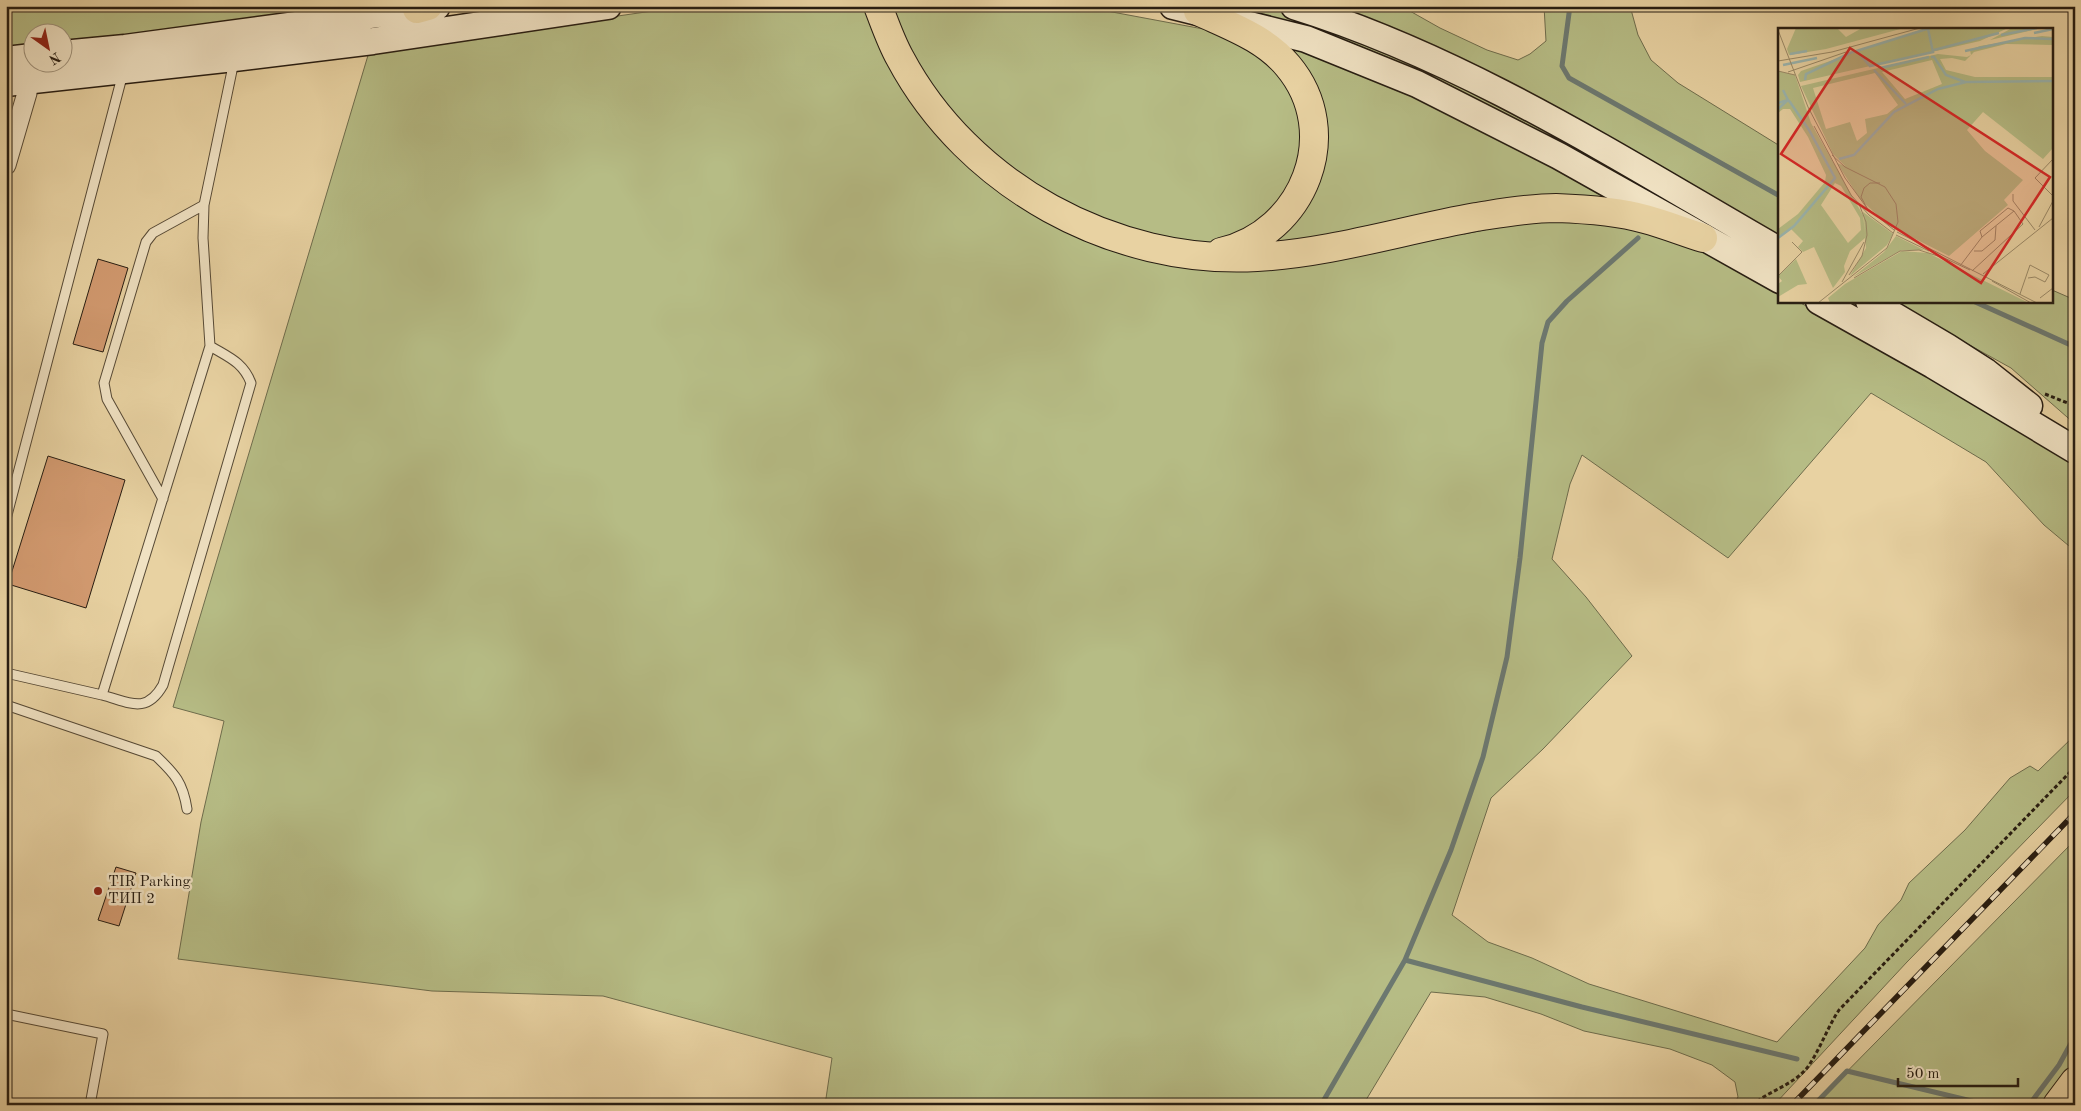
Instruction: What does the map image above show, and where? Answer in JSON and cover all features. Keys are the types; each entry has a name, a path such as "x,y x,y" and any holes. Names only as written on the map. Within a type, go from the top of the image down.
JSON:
{"main road":[{"path":"878,6 901,60 934,108 976,157 1027,195 1087,227 1124,240 1162,250 1196,255 1223,258 1258,257 1299,252 1515,210 1554,208 1598,211 1643,218 1703,238"},
{"path":"1185,9 1246,34 1280,56 1299,80 1313,126 1315,142 1309,173 1301,191 1292,205 1279,219 1252,241 1236,248 1196,255"},
{"path":"2057,1105 2075,1081"}],"street":[{"path":"234,46 373,41 608,6"},
{"path":"1294,6 1375,35 1432,60 1534,110 1778,250"},
{"path":"6,165 27,93 20,68 125,59 234,46 427,7"},
{"path":"1185,9 1306,39 1417,84 1559,156 1778,279"},
{"path":"72,55 125,59"},
{"path":"1821,302 1933,365 2075,450"},
{"path":"1872,302 1986,372 2075,442"}],"lane":[{"path":"102,695 210,346 203,238 204,205 234,46"},
{"path":"6,519 125,59"},
{"path":"163,499 108,399 104,383 146,242 153,233 204,205"},
{"path":"6,673 139,705 148,702 158,694 164,685 251,383 241,365 210,346"},
{"path":"6,705 156,756 175,774 184,791 187,809"},
{"path":"6,1014 103,1034 90,1105"}],"path":[{"path":"1752,1105 1784,1086 1806,1069 1829,1025 1840,1010 2075,767"}],"green space":[{"path":"6,6 353,6 72,44 72,22 22,22 22,50 6,51"},
{"path":"687,6 1080,6 1289,45 1376,73 1629,203 1468,215 1464,234 1509,225 1556,219 1615,225 1697,246 1778,291 1778,302 1799,302 1901,358 2075,461 2075,551 2044,525 1986,462 1871,393 1728,558 1582,455 1570,484 1552,559 1586,597 1632,656 1543,749 1491,798 1452,915 1488,942 1532,958 1589,984 1777,1042 1865,948 1878,925 1901,900 1909,883 1965,830 2010,778 2030,766 2038,771 2075,735 2075,790 1907,962 1774,1105 1733,1105 1738,1097 1735,1082 1712,1065 1670,1049 1584,1031 1541,1014 1485,997 1431,992 1363,1105 825,1105 832,1058 603,996 432,991 178,959 201,822 224,721 173,707 369,52"},
{"path":"1224,6 1262,6 1335,28 1540,123 1778,259 1778,267"},
{"path":"1330,6 1401,6 1440,28 1487,50 1518,60 1530,54 1546,41 1544,6 1630,6 1638,35 1651,60 1678,83 1778,145 1778,238"},
{"path":"2054,291 2075,300 2075,424 2011,368 1892,302 2054,302"},
{"path":"2075,840 2075,1062 2043,1105 1814,1105"}],"building":[{"path":"98,259 128,268 103,352 73,344"},
{"path":"48,456 125,480 86,608 8,584"},
{"path":"116,867 136,873 119,926 98,920"}],"waterway":[{"path":"1570,6 1562,66 1569,78 1778,195"},
{"path":"1321,1105 1405,960 1451,850 1483,757 1507,657 1520,558 1542,343 1548,322 1567,301 1638,238"},
{"path":"1975,302 2075,347"},
{"path":"1405,960 1582,1007 1797,1059"},
{"path":"2029,1105 2059,1065 2075,1036"},
{"path":"1814,1105 1847,1071 1988,1105"}],"railway":[{"path":"1792,1105 2075,813"}],"place":[{"name":"TIR Parking ТИП 2","path":"98,891"}]}
